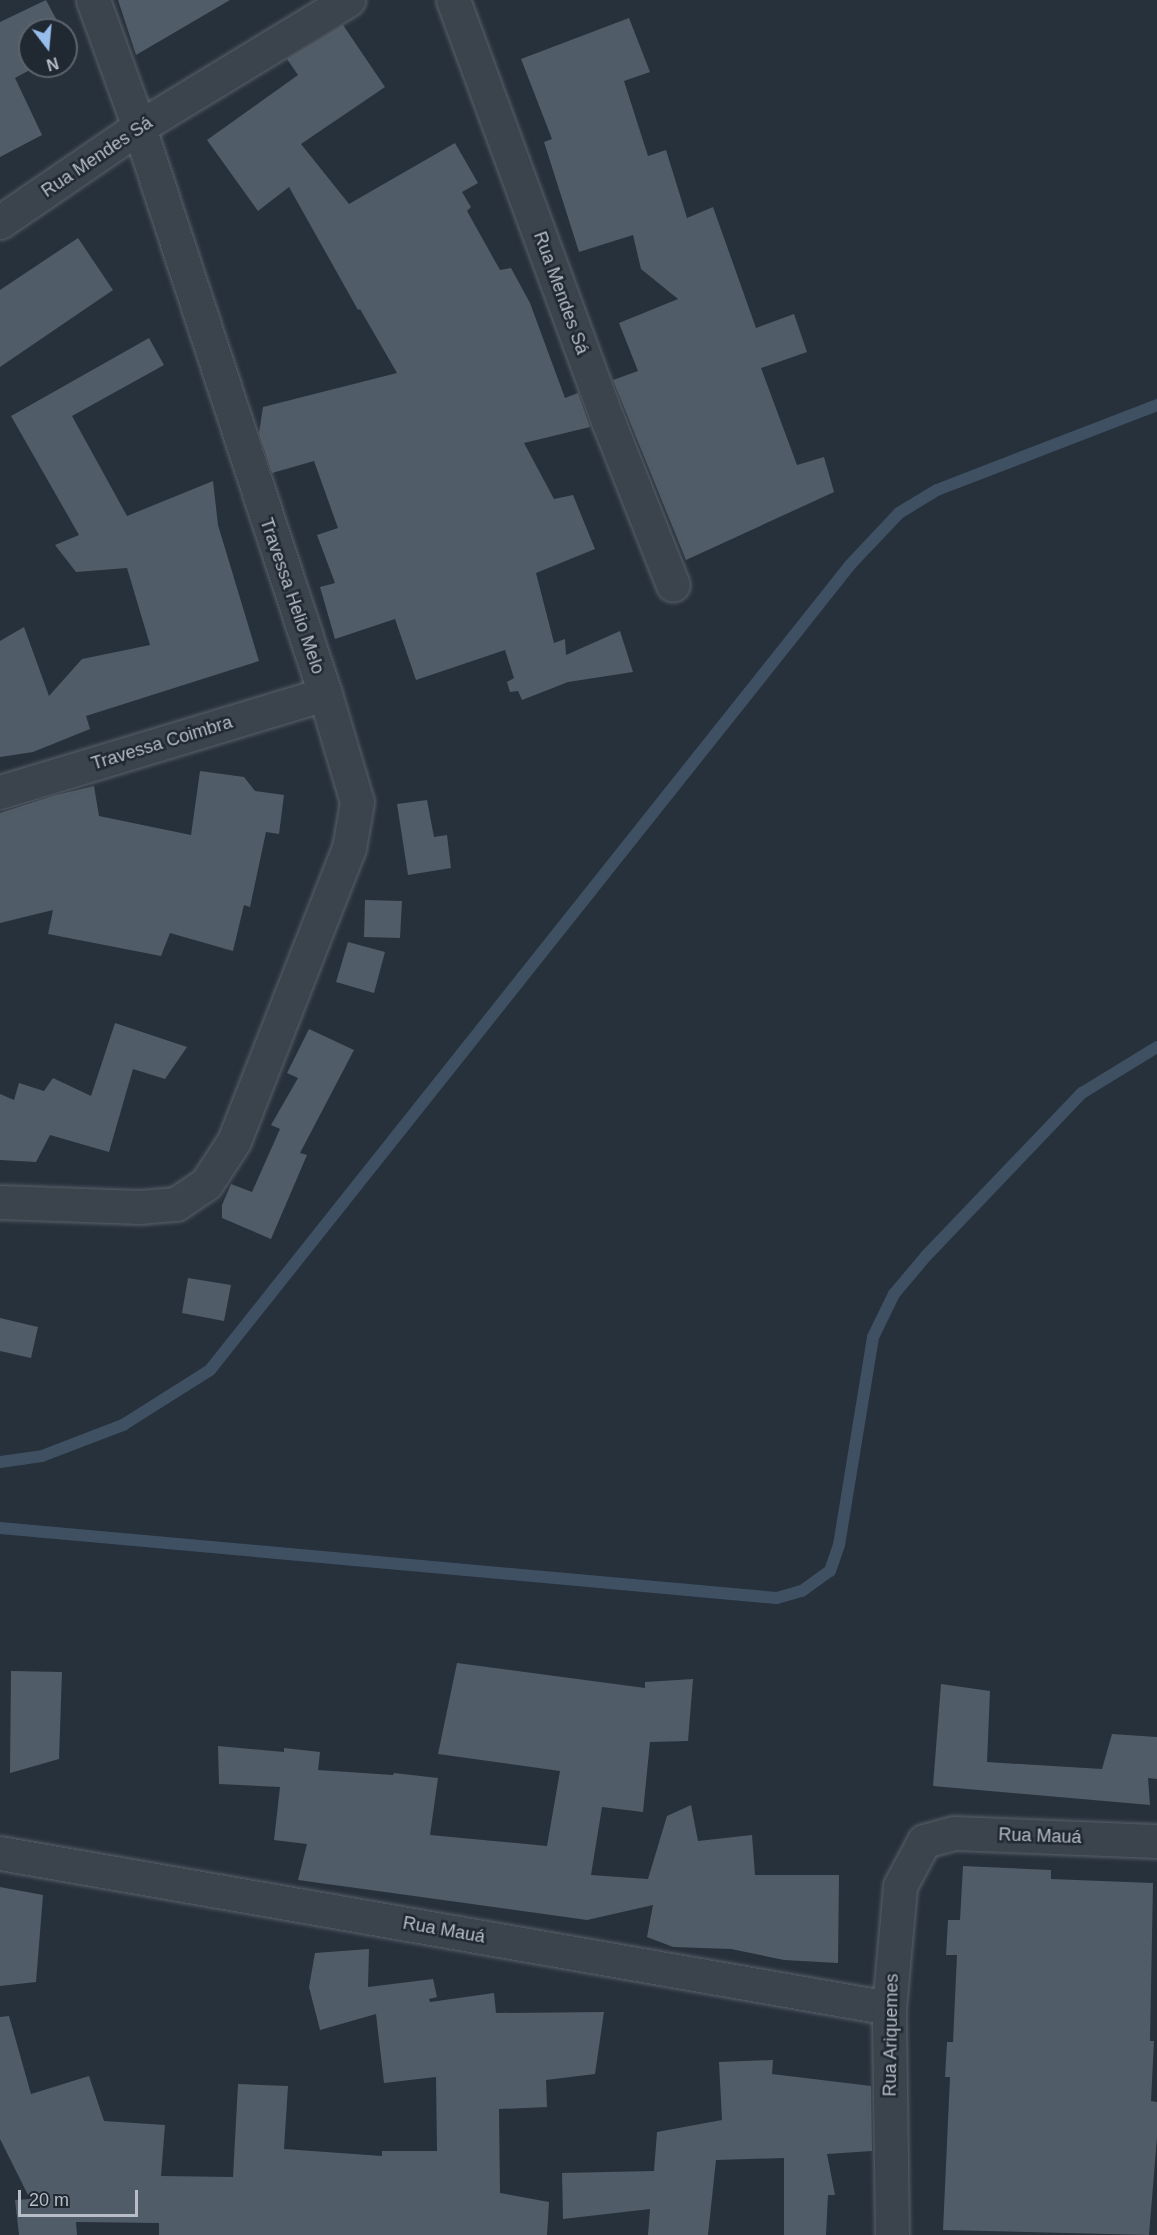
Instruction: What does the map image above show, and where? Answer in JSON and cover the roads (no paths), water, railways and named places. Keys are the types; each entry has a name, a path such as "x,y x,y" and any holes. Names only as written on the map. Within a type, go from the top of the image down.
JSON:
{"street":[{"name":"Travessa Helio Melo","path":"0,1202 140,1207 176,1204 206,1184 234,1141 349,848 357,802 325,694 139,128 93,0"},
{"name":"Rua Mendes Sá","path":"0,222 139,128 348,0"},
{"name":"Rua Mendes Sá","path":"453,0 604,410 673,585"},
{"name":"Travessa Coimbra","path":"0,792 325,694"},
{"name":"Rua Mauá","path":"924,1841 954,1833 1157,1841"},
{"name":"Rua Ariquemes","path":"892,2235 888,2008 900,1886 924,1841"},
{"name":"Rua Mauá","path":"0,1852 888,2008"}],"waterway":[{"path":"0,1462 42,1456 123,1425 210,1370 850,565 899,513 937,490 1157,405"},
{"path":"0,1528 777,1598 802,1591 830,1571 839,1545 873,1337 894,1294 926,1256 1082,1093 1157,1047"}]}
